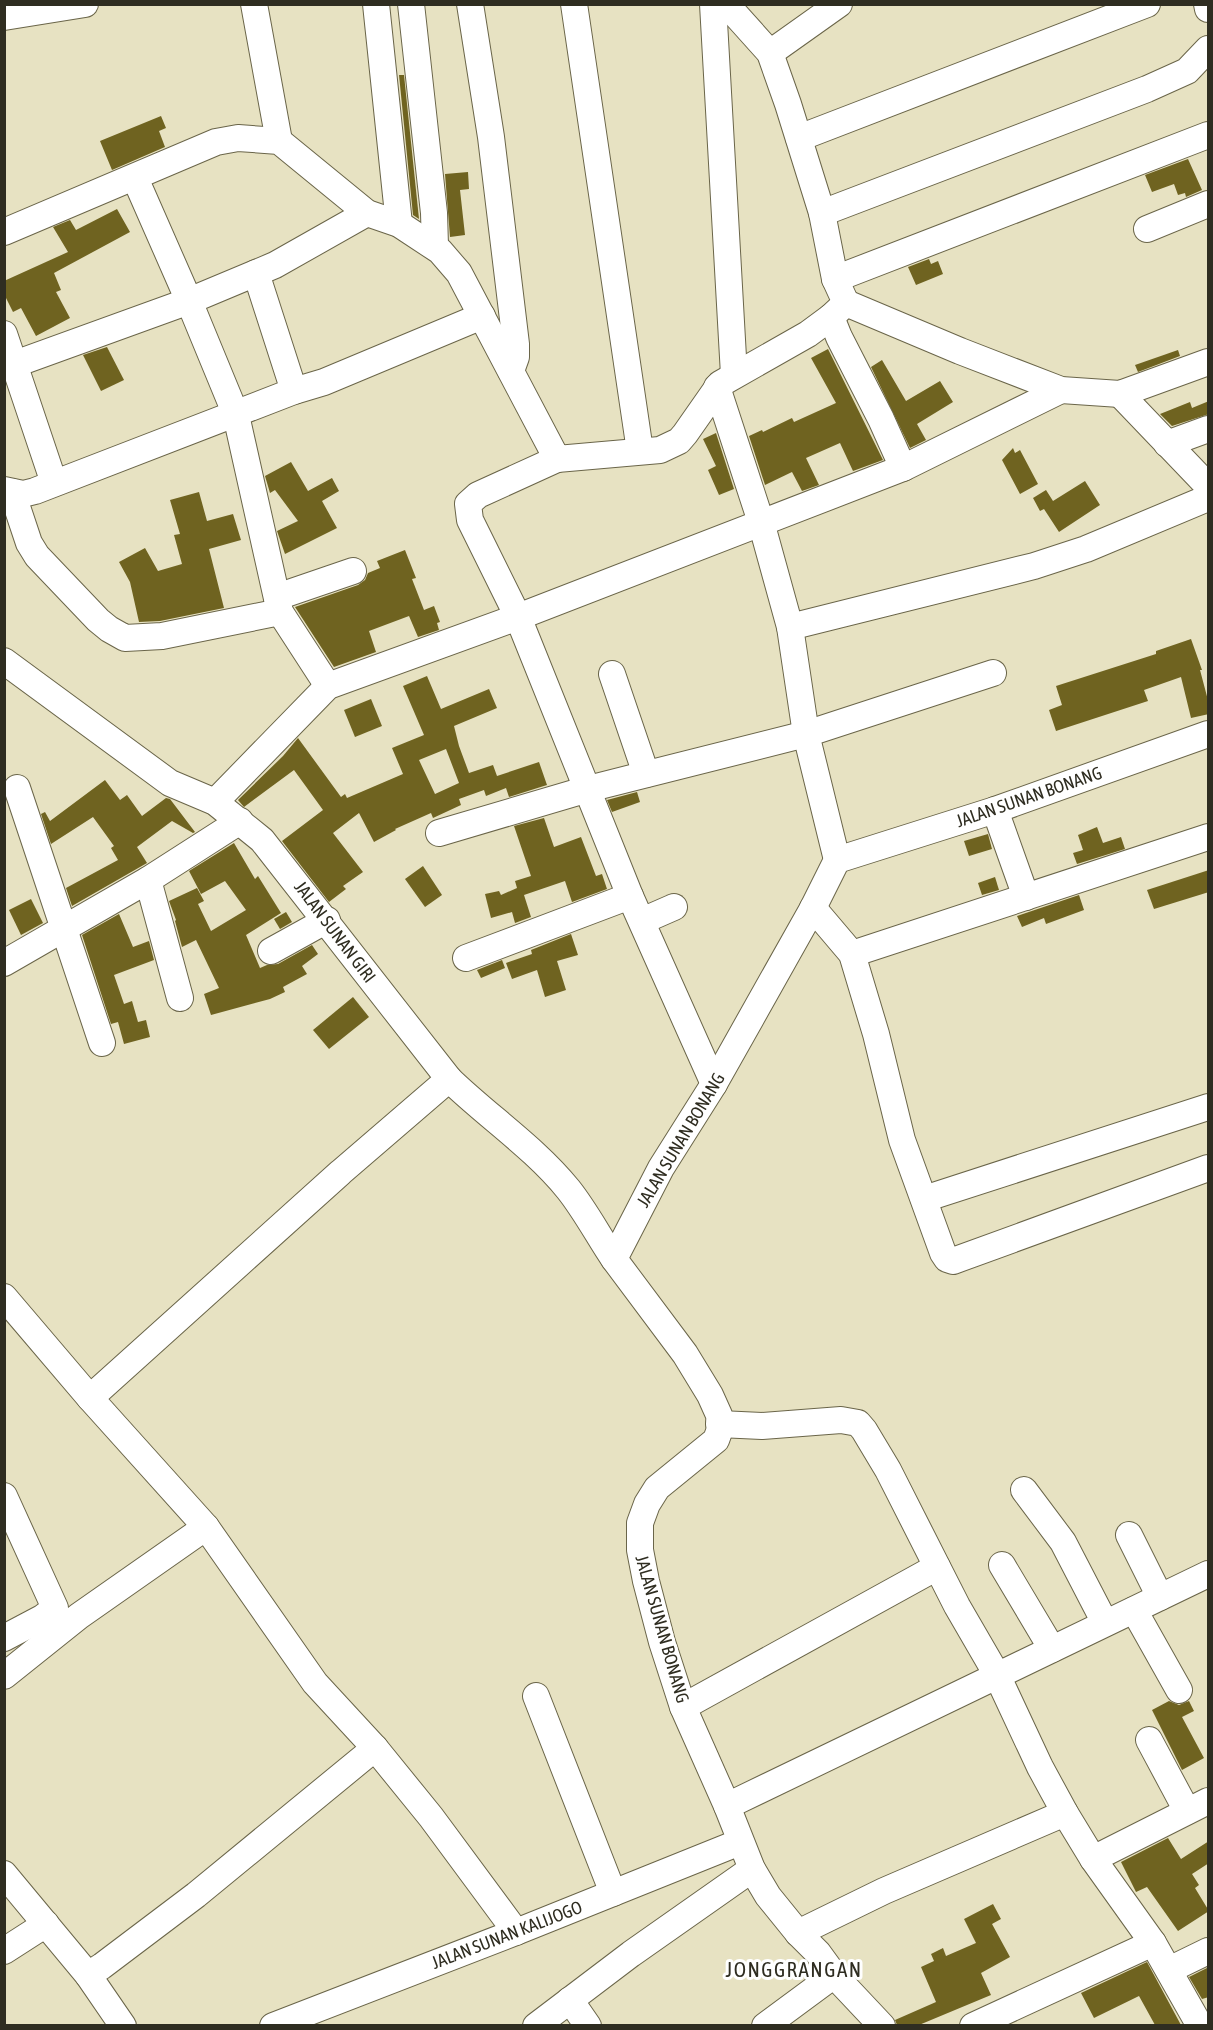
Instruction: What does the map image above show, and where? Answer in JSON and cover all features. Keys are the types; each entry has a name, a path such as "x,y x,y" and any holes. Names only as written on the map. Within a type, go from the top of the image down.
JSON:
{"street":[{"path":"4,17 85,4"},
{"path":"254,4 279,141"},
{"path":"376,4 399,224"},
{"path":"411,4 434,213 435,246"},
{"path":"471,4 491,137 516,344 516,357 512,371"},
{"path":"574,4 639,451"},
{"path":"713,4 725,381 790,627 806,734 837,860"},
{"path":"726,4 770,53 822,213 835,279 841,343 881,419 903,468"},
{"path":"770,53 839,4"},
{"path":"799,138 1147,4"},
{"path":"1207,4 1209,9"},
{"path":"822,213 1147,89 1187,71 1209,48"},
{"path":"835,279 1209,135"},
{"path":"4,231 135,178 216,142 228,139 279,141 367,213 399,224 435,246 459,273 557,459"},
{"path":"135,178 236,415 278,605 328,686"},
{"path":"1147,229 1209,204"},
{"path":"10,366 189,301 275,265 367,213"},
{"path":"256,273 294,391"},
{"path":"714,1084 630,896 518,617 470,520 468,504 477,495 557,459 660,450 679,441 725,381 788,346 839,310"},
{"path":"839,310 960,351 1061,390 1120,394 1209,362"},
{"path":"8,491 23,494 54,483 294,391 324,382 482,316"},
{"path":"4,334 10,366 54,483"},
{"path":"215,802 328,686 518,617 903,468 1061,390"},
{"path":"1120,394 1209,486"},
{"path":"1167,444 1209,429"},
{"path":"8,491 29,543 37,556 98,620 125,638 162,636 278,605 353,571"},
{"path":"790,627 1034,566 1086,549 1209,498"},
{"name":"JALAN SUNAN GIRI","path":"4,661 170,783 215,802 262,840 327,920 449,1079 540,1160 569,1190 614,1259"},
{"path":"439,833 588,789 806,734 993,673"},
{"path":"612,674 646,774"},
{"name":"JALAN SUNAN BONANG","path":"614,1259 661,1168 714,1084 813,908 837,860 995,810 1209,734"},
{"path":"17,788 102,1043"},
{"path":"995,810 1026,897"},
{"path":"4,963 148,880 240,821"},
{"path":"852,954 1209,837"},
{"path":"148,880 180,998"},
{"path":"466,958 630,896"},
{"path":"642,921 674,907"},
{"path":"813,908 852,954 876,1034 902,1140 947,1259 953,1261 1209,1168"},
{"path":"271,951 327,920"},
{"path":"90,1398 332,1180 449,1079"},
{"path":"924,1198 1209,1107"},
{"path":"614,1259 686,1354 710,1395 719,1415 720,1424 762,1426 841,1420 858,1424 864,1430 888,1470 937,1567 997,1675 1040,1767 1065,1813 1093,1859 1153,1943 1200,2025"},
{"path":"4,1297 90,1398 206,1527 315,1683 375,1748 431,1817 516,1932"},
{"name":"JALAN SUNAN BONANG","path":"720,1424 718,1435 711,1446 657,1488 647,1504 640,1523 640,1550 645,1581 683,1707 728,1806 752,1869 768,1896 798,1933 882,2025"},
{"path":"1024,1490 1063,1542 1105,1623"},
{"path":"4,1496 61,1617"},
{"path":"4,1676 61,1617 206,1527"},
{"path":"1129,1535 1160,1598"},
{"path":"1002,1565 1052,1649"},
{"path":"683,1707 937,1567"},
{"path":"728,1806 1209,1574"},
{"path":"1134,1610 1179,1690"},
{"path":"4,1638 42,1618 61,1617"},
{"path":"536,1696 613,1893"},
{"path":"1093,1859 1198,1806 1149,1740"},
{"path":"88,1975 196,1895 375,1748"},
{"path":"798,1933 884,1891 1065,1813"},
{"name":"JALAN SUNAN KALIJOGO","path":"273,2025 323,2017 516,1932 740,1842"},
{"path":"536,2025 752,1869"},
{"path":"4,1874 88,1975 123,2025"},
{"path":"4,1951 46,1924"},
{"path":"973,2025 1153,1943"},
{"path":"1169,1970 1209,1951"},
{"path":"765,2025 834,1975"},
{"path":"570,2000 588,2025"}],"building":[{"path":"399,75 404,75 419,219 413,215"},
{"path":"161,116 166,128 159,131 165,147 112,170 100,141"},
{"path":"1188,159 1202,190 1186,197 1185,193 1178,195 1174,184 1152,192 1145,175"},
{"path":"468,172 469,189 460,190 465,235 450,237 445,174"},
{"path":"117,209 130,232 54,273 61,290 56,292 70,318 36,336 21,308 13,312 4,294 4,281 68,252 53,227 70,220 76,230"},
{"path":"929,259 931,264 938,261 943,274 916,285 908,267"},
{"path":"107,347 124,380 101,391 83,355"},
{"path":"828,349 883,460 853,471 840,443 806,458 819,485 802,491 792,472 765,485 749,436 792,418 794,422 836,403 811,358"},
{"path":"1178,350 1180,356 1138,372 1135,365"},
{"path":"882,360 906,401 940,381 953,402 917,424 926,440 910,448 871,367"},
{"path":"1209,401 1209,414 1172,426 1160,414 1190,402 1192,408"},
{"path":"716,433 734,489 719,495 708,470 716,466 703,439"},
{"path":"1013,448 1015,453 1020,450 1038,484 1020,494 1002,460"},
{"path":"291,462 308,491 332,478 339,491 322,501 337,528 285,554 277,531 298,521 275,490 270,493 265,476"},
{"path":"1085,481 1100,505 1059,532 1044,509 1040,511 1033,498 1046,490 1053,501"},
{"path":"199,492 207,521 233,514 241,540 209,549 224,608 160,621 139,622 130,582 119,562 145,548 158,571 182,564 174,535 180,534 170,500"},
{"path":"405,550 416,578 412,579 424,610 434,606 440,622 437,623 439,630 418,637 409,616 369,631 376,652 334,667 295,607 358,585 365,580 368,573 380,568 377,561"},
{"path":"1191,639 1202,670 1200,670 1209,704 1209,714 1191,718 1181,677 1144,690 1148,701 1056,731 1049,710 1062,705 1056,686 1156,654 1156,651"},
{"path":"427,676 441,709 489,689 497,708 454,726 469,773 493,765 497,776 539,762 547,785 509,797 506,788 486,796 484,790 459,799 461,805 433,818 431,813 395,829 374,842 359,813 333,833 363,872 343,886 346,889 329,902 282,841 323,810 294,770 244,807 238,800 298,738 341,797 345,794 347,798 403,774 392,748 424,735 403,686","holes":["446,749 459,783 435,794 419,760"]},
{"path":"371,699 382,726 355,737 344,710"},
{"path":"105,780 120,800 127,795 142,816 166,798 170,799 195,832 172,821 137,847 147,863 72,906 66,888 118,860 111,848 114,846 93,817 51,844 41,814 45,812 50,821"},
{"path":"637,792 640,802 612,812 607,800"},
{"path":"544,818 554,847 581,837 596,876 602,874 607,889 572,902 565,881 524,895 531,917 515,923 512,912 491,918 485,894 499,891 501,895 517,888 515,881 531,876 514,826"},
{"path":"1097,827 1103,843 1121,837 1125,849 1077,864 1073,853 1083,850 1078,835"},
{"path":"988,834 992,849 969,856 964,841"},
{"path":"234,843 255,879 258,876 281,913 246,935 260,968 278,964 312,945 318,954 302,966 307,974 283,987 285,992 270,999 211,1015 204,994 219,988 196,940 182,947 169,901 197,888 204,901 198,904 211,931 246,910 225,881 201,894 189,871"},
{"path":"423,866 442,895 425,907 405,879"},
{"path":"1209,870 1209,892 1154,909 1147,890"},
{"path":"995,877 999,890 982,895 978,883"},
{"path":"1079,895 1084,910 1046,924 1044,918 1022,927 1017,916"},
{"path":"31,899 43,923 21,935 9,910"},
{"path":"286,912 292,922 280,929 274,919"},
{"path":"119,914 133,947 149,941 154,960 114,975 124,1004 132,1001 138,1022 146,1020 150,1037 124,1044 118,1022 111,1024 82,935"},
{"path":"571,934 578,955 557,961 566,990 545,997 537,970 512,979 506,963 532,954 531,950"},
{"path":"502,960 505,968 481,978 477,970"},
{"path":"353,997 369,1017 329,1049 313,1030"},
{"path":"1169,1701 1179,1705 1189,1701 1194,1711 1182,1717 1204,1758 1182,1770 1152,1710"},
{"path":"1168,1838 1181,1859 1209,1841 1209,1863 1192,1874 1199,1885 1195,1888 1209,1911 1178,1931 1147,1887 1136,1892 1121,1862"},
{"path":"993,1904 1001,1919 992,1924 1010,1957 981,1973 991,1995 919,2025 897,2025 895,2020 936,2002 921,1967 934,1961 931,1954 943,1948 946,1956 976,1943 964,1919"},
{"path":"1147,1962 1181,2025 1155,2025 1139,1996 1094,2018 1081,1993"},
{"path":"1209,1967 1209,1997 1202,1999 1189,1977"}],"district":[{"name":"JONGGRANGAN","path":"794,1970"}]}
